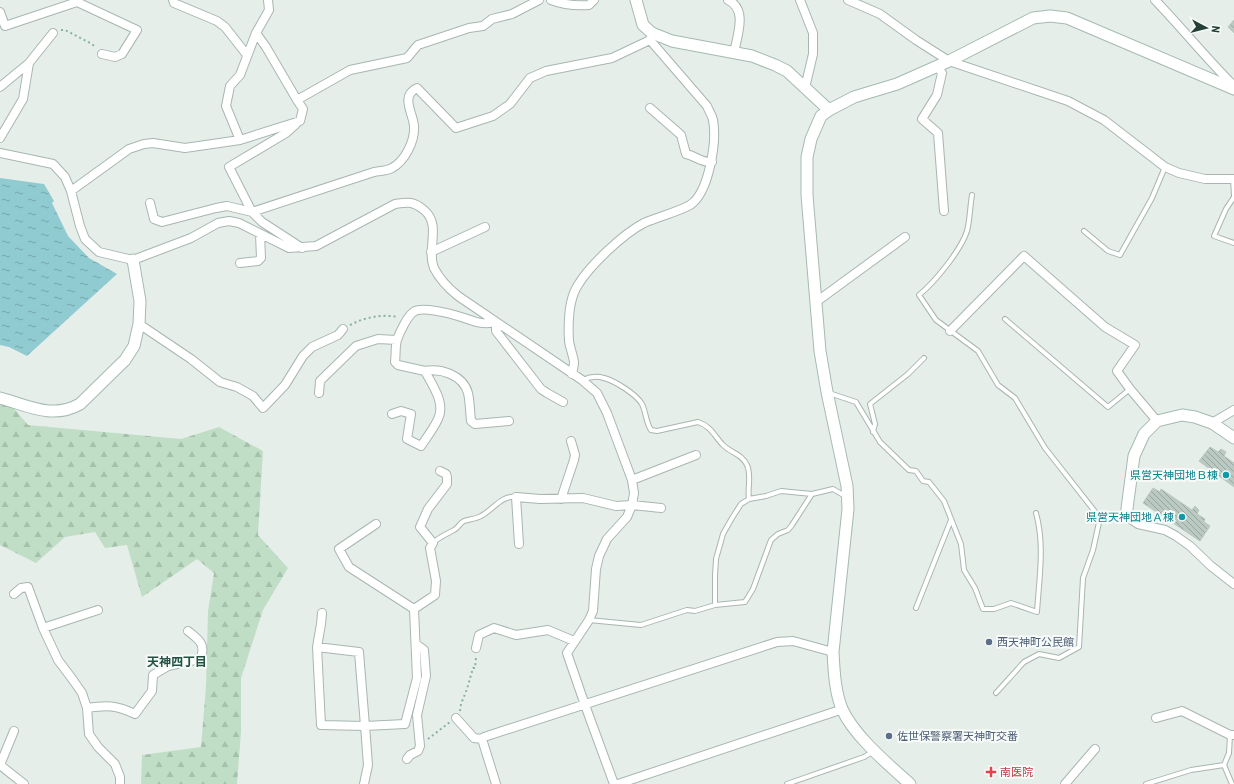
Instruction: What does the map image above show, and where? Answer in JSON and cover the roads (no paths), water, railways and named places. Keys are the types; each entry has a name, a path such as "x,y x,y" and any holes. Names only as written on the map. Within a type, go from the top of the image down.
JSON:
{"street":[{"path":"174,0 174,3 217,21 225,27 247,55"},
{"path":"240,140 226,106 230,86 240,75 256,33 269,10 268,0"},
{"path":"297,100 350,70 407,58 418,45 469,28 483,26 492,19 512,14 539,0"},
{"path":"551,0 562,4 576,6 589,5 594,0"},
{"path":"572,374 574,362 569,341 570,316 572,297 578,284 600,258 628,233 644,224 690,205 701,191 708,176 712,162 714,130 713,119 707,106 651,37 643,25 636,0"},
{"path":"728,0 732,2 738,12 740,21 734,52"},
{"path":"800,0 813,33 813,54 805,88"},
{"path":"848,0 880,14 916,40 949,61 1068,101 1104,120 1165,167 1180,173 1205,179 1233,179"},
{"path":"1155,0 1191,38 1211,63 1234,86"},
{"path":"0,12 5,26 77,2 137,30 122,54 115,57 102,54"},
{"path":"910,784 874,750 852,726 842,710 834,673 833,652 848,509 844,474 820,351 808,195 807,157 811,139 821,116 829,110 854,97 897,84 949,61 1033,18 1050,16 1067,18 1234,90"},
{"path":"0,87 29,63 53,33"},
{"path":"256,33 266,46 303,110 300,121 286,133 229,167 252,212 262,222 302,248"},
{"path":"150,203 154,219 162,222 227,206 252,212 374,172 391,169 406,154 411,143 414,126 408,103 408,96 413,90 417,88 456,128 493,116 510,104 530,78 546,71 612,58 651,37 752,56 775,65 787,71 829,110"},
{"path":"0,138 23,99 29,63"},
{"path":"937,66 942,73 937,95 922,120 938,133 944,211"},
{"path":"650,108 681,135 686,154 692,155 704,162 712,162"},
{"path":"71,191 129,149 144,144 153,143 185,148 240,140 300,121"},
{"path":"0,153 53,164 65,176 85,238 99,252 133,260 191,238 218,223 229,221 239,223 289,248 302,248 316,246 395,204 409,202 417,204 430,214 434,226 431,252 434,267 443,283 458,296 549,356 597,393 607,413 632,480 634,493 632,505 627,517 607,539 599,556 596,568 593,611 589,620 567,653 614,784"},
{"path":"431,252 485,227"},
{"path":"240,263 258,260 261,258 260,234"},
{"path":"816,302 905,237"},
{"path":"950,331 1024,256 1105,327 1135,345 1117,371 1157,421"},
{"path":"0,398 37,410 53,411 73,408 84,401 125,360 134,346 139,324 140,301 133,260"},
{"path":"496,322 486,325 455,315 427,310 414,312 408,318 397,340 395,362 398,365 425,372 430,370 451,374 462,383 468,392 471,421 475,424 509,421"},
{"path":"496,322 496,331 541,389 547,394 563,402"},
{"path":"139,324 191,359 220,382 237,387 253,396 263,408 284,385 303,356 312,347 338,336 343,329"},
{"path":"318,393 320,381 356,346 378,339 397,340"},
{"path":"392,414 401,412 411,414 408,439 421,446 439,418 441,409 439,399 425,372"},
{"path":"1212,423 1234,410"},
{"path":"1234,438 1212,423 1195,417 1182,415 1157,421 1144,434 1134,456 1126,516 1138,524 1165,530 1176,536 1190,546 1211,566 1234,584"},
{"path":"561,499 575,455 572,441"},
{"path":"632,480 696,455"},
{"path":"414,609 435,595 436,581 430,548 433,543 420,527 428,509 447,484 448,477 440,471"},
{"path":"519,544 516,497 590,499 616,506 632,505 661,508"},
{"path":"376,524 339,549 348,567 414,609"},
{"path":"14,594 21,588 28,587 43,628 58,660 82,693 87,708 89,734 115,764 120,777 120,784"},
{"path":"322,614 317,647 321,725 365,726 405,724 417,678 414,609"},
{"path":"43,628 98,610"},
{"path":"476,648 479,635 494,628 516,635 548,630 574,641"},
{"path":"87,708 101,706 120,707 135,714 152,691 153,675 168,666 195,660 201,657 203,651 200,640 188,631"},
{"path":"456,718 474,738 482,739 484,737 777,642 793,641 833,652"},
{"path":"407,759 410,755 418,751 420,746 417,715 426,676 424,650 416,644"},
{"path":"317,647 359,652 368,765 364,784"},
{"path":"618,784 842,710"},
{"path":"1156,718 1182,712 1232,735"},
{"path":"14,732 0,765 24,784"},
{"path":"482,739 496,784"},
{"path":"1065,784 1095,749"}],"lane":[{"path":"1084,231 1108,251 1120,255 1152,198 1165,167"},
{"path":"1233,179 1234,197 1226,208 1214,236 1234,243"},
{"path":"972,195 967,231 960,246 930,286 919,294 936,320 978,351 998,385 1015,398 1045,448 1100,518"},
{"path":"1005,319 1108,407 1130,388"},
{"path":"873,432 875,424 870,404 908,374 924,358"},
{"path":"582,380 590,377 602,378 611,381 635,396 642,405 648,427 651,430 657,431 698,422 704,424 724,446 741,456 747,465 749,475 749,499"},
{"path":"827,392 856,402 880,442 909,470 916,471 923,481 929,482 944,501 961,544 964,570 975,588 983,609 994,609 1011,603 1036,612 1041,548 1039,522 1036,513"},
{"path":"715,605 716,559 723,534 741,504 749,499 766,496 780,490 812,494 833,489 847,498"},
{"path":"589,620 641,625 687,610 695,611 715,605 745,602 753,589 771,540 778,534 788,530 812,494"},
{"path":"433,543 437,539 456,529 464,521 472,520 482,515 502,500 512,496 516,497"},
{"path":"1100,518 1126,516"},
{"path":"996,694 1024,662 1039,654 1058,658 1079,648 1083,578 1093,550 1100,518"},
{"path":"916,608 951,519"},
{"path":"1232,735 1229,753 1224,766 1232,784"},
{"path":"786,784 864,757 874,750"},
{"path":"1146,784 1191,770 1224,766"}],"water":[{"path":"0,178 44,184 54,201 52,203 68,236 89,258 117,274 27,356 9,347 0,345"}],"place":[{"name":"県営天神団地Ｂ棟","path":"1226,475"},
{"name":"県営天神団地Ａ棟","path":"1182,517"},
{"name":"西天神町公民館","path":"989,642"},
{"name":"佐世保警察署天神町交番","path":"889,736"},
{"name":"南医院","path":"991,772"}],"district":[{"name":"天神四丁目","path":"177,662"}]}
